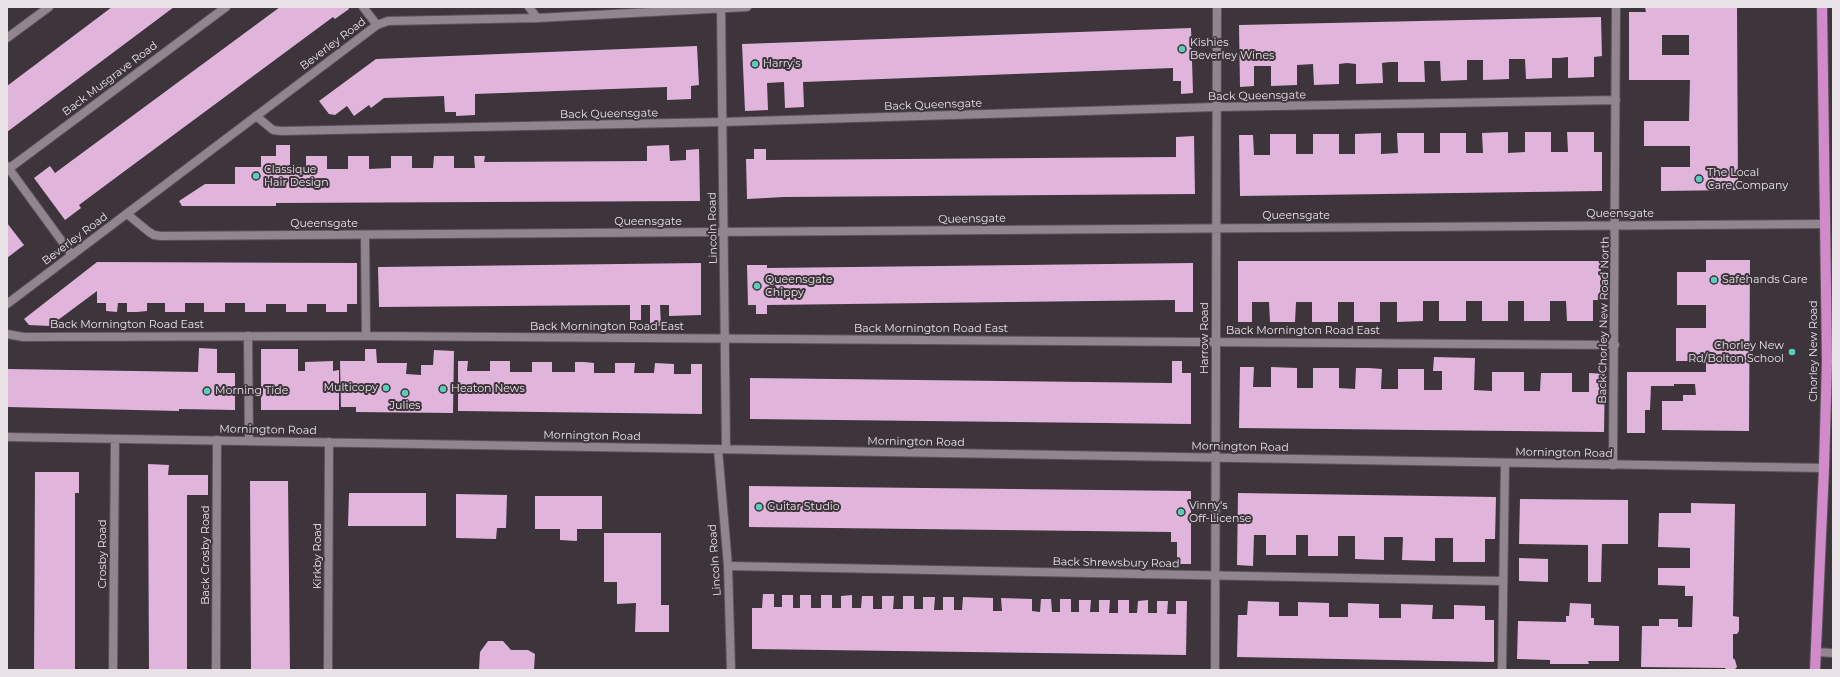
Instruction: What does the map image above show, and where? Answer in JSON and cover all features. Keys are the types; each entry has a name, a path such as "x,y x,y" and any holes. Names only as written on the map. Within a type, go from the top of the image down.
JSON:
{"main road":[{"name":"Chorley New Road","path":"1815,670 1827,361 1822,7"}],"street":[{"path":"7,38 49,7"},
{"name":"Back Musgrave Road","path":"8,168 226,7"},
{"path":"364,7 377,25"},
{"path":"529,7 537,18"},
{"name":"Beverley Road","path":"7,304 377,25 388,21 537,18 721,7 747,7"},
{"name":"Lincoln Road","path":"721,7 725,339 722,449 732,670"},
{"name":"Harrow Road","path":"1215,670 1217,7"},
{"name":"Back Chorley New Road North","path":"1613,465 1616,225 1616,7"},
{"name":"Back Queensgate","path":"256,116 273,130 281,132 722,122 1216,107 1616,100"},
{"path":"8,168 72,255"},
{"name":"Queensgate","path":"127,214 149,232 154,235 161,236 1216,227 1825,224"},
{"path":"365,235 366,336"},
{"name":"Back Mornington Road East","path":"7,334 23,337 366,336 1615,345"},
{"path":"248,336 249,441"},
{"name":"Mornington Road","path":"7,436 1824,468"},
{"name":"Crosby Road","path":"113,670 114,439"},
{"name":"Back Crosby Road","path":"216,670 217,440"},
{"name":"Kirkby Road","path":"328,670 329,442"},
{"path":"1502,670 1504,463"},
{"name":"Back Shrewsbury Road","path":"728,566 1503,581"},
{"path":"1816,652 1833,653"}],"building":[{"path":"112,7 174,7 7,132 7,86"},
{"path":"280,7 348,7 349,9 335,19 333,17 118,176 79,205 81,208 65,220 34,178 50,166 55,173"},
{"path":"1645,7 1737,7 1738,190 1661,191 1661,167 1690,167 1690,146 1644,146 1644,121 1689,121 1690,80 1629,80 1629,12 1646,12","holes":["1662,35 1689,35 1689,55 1662,55"]},
{"path":"1601,17 1602,56 1594,57 1594,77 1568,78 1568,57 1552,58 1552,78 1526,79 1525,59 1509,59 1509,79 1483,80 1483,60 1467,60 1467,80 1441,81 1440,61 1424,61 1425,82 1398,82 1398,62 1390,62 1382,63 1383,83 1356,84 1356,64 1347,63 1339,64 1339,84 1314,85 1313,64 1297,65 1297,85 1271,86 1271,66 1254,66 1254,86 1240,87 1239,25"},
{"path":"1191,28 1193,93 1181,94 1181,81 1173,81 1173,68 803,82 804,107 785,108 784,82 767,83 768,110 745,111 742,44"},
{"path":"697,46 699,85 691,86 691,99 667,100 667,87 475,94 475,115 456,116 456,112 445,112 444,96 384,98 371,108 369,105 354,116 347,106 335,115 329,114 319,101 376,59"},
{"path":"1508,132 1508,153 1525,152 1525,132 1551,132 1551,152 1568,152 1567,132 1594,132 1594,152 1602,152 1602,191 1240,196 1239,135 1253,135 1254,155 1270,155 1270,134 1296,134 1296,154 1313,154 1313,134 1339,134 1339,154 1355,154 1355,134 1381,133 1381,154 1398,153 1397,133 1424,133 1424,153 1440,153 1440,133 1466,133 1466,153 1483,153 1482,133"},
{"path":"1194,136 1195,194 784,197 747,199 746,159 754,159 754,149 766,149 766,160 1176,157 1176,137"},
{"path":"276,145 290,145 290,169 306,169 306,156 327,156 327,169 348,169 348,156 369,156 369,169 391,168 391,156 412,156 412,168 433,168 434,156 454,156 454,168 475,168 474,156 485,156 484,162 647,161 647,146 669,145 670,161 686,160 686,150 699,149 700,201 276,203 276,206 182,206 179,201 205,184 235,184 235,167 261,167 261,156 276,156"},
{"path":"7,223 24,245 7,258"},
{"path":"1706,260 1750,260 1749,431 1662,430 1662,401 1683,401 1683,395 1696,395 1695,384 1674,384 1674,386 1651,386 1650,410 1645,410 1645,433 1627,433 1627,372 1706,372 1706,361 1676,361 1676,328 1706,328 1706,305 1677,305 1677,272 1706,272"},
{"path":"1238,261 1601,261 1601,300 1593,300 1593,321 1567,321 1566,301 1550,301 1550,321 1524,321 1524,301 1508,301 1508,321 1482,321 1482,301 1466,301 1466,321 1439,321 1439,301 1423,301 1423,321 1397,322 1397,302 1380,302 1380,322 1354,322 1354,302 1338,302 1338,322 1312,322 1312,302 1296,302 1295,322 1270,322 1269,302 1252,302 1252,322 1238,322"},
{"path":"97,262 357,263 357,304 347,304 347,312 326,312 326,304 307,304 307,312 286,312 286,304 266,304 266,312 245,312 245,303 225,303 225,312 204,312 204,303 185,303 185,312 165,312 165,303 147,303 147,311 127,312 127,303 118,303 117,312 106,311 106,303 97,303 97,291 50,326 29,325 24,319"},
{"path":"701,263 701,315 669,316 669,305 660,305 661,326 650,326 650,305 641,305 641,320 630,320 630,305 379,307 378,267"},
{"path":"1193,263 1193,312 1175,312 1175,300 767,305 767,314 756,314 756,305 748,305 747,265 767,265 767,268"},
{"path":"199,348 217,349 217,373 235,373 235,410 179,409 179,411 7,407 7,369 198,372"},
{"path":"261,349 298,349 298,371 305,371 305,362 333,361 333,371 339,370 339,410 261,410"},
{"path":"365,349 376,349 377,363 407,363 406,374 421,375 421,365 433,365 434,350 454,351 453,413 356,412 356,407 341,407 340,361 365,361"},
{"path":"1434,357 1475,358 1474,390 1492,391 1492,372 1524,372 1524,391 1540,391 1541,373 1572,373 1572,392 1589,392 1589,373 1605,374 1604,432 1239,428 1240,367 1254,367 1253,387 1271,387 1271,367 1297,368 1297,388 1313,388 1313,368 1339,368 1339,388 1355,389 1356,368 1382,369 1381,389 1398,389 1398,369 1424,369 1424,390 1442,390 1442,371 1433,371"},
{"path":"458,361 468,361 467,371 490,371 490,361 510,361 510,372 532,372 532,362 552,362 552,372 575,372 575,362 584,362 594,363 594,373 615,373 615,363 635,363 634,373 654,373 655,363 674,364 674,374 691,374 691,364 702,364 702,414 458,411"},
{"path":"1172,361 1182,361 1182,373 1191,373 1191,424 750,419 750,378 1172,383"},
{"path":"148,464 169,465 168,475 208,475 208,495 187,495 187,670 149,670"},
{"path":"35,472 79,472 79,493 75,493 75,670 34,670"},
{"path":"250,481 288,481 290,670 251,670"},
{"path":"749,486 1191,491 1191,564 1177,564 1177,542 1171,542 1171,532 749,527"},
{"path":"349,493 426,493 426,526 348,526"},
{"path":"1238,493 1496,497 1495,539 1485,539 1485,562 1453,562 1453,538 1435,538 1435,561 1402,560 1403,537 1384,537 1384,560 1355,559 1355,536 1338,536 1338,556 1308,556 1308,535 1296,535 1296,555 1266,555 1266,535 1254,535 1253,566 1237,565"},
{"path":"456,494 507,495 506,528 497,528 496,539 456,538"},
{"path":"535,496 602,496 602,529 577,529 577,541 560,540 560,529 535,529"},
{"path":"1520,499 1628,500 1628,544 1602,544 1601,582 1588,582 1588,545 1519,544"},
{"path":"1691,503 1735,504 1733,616 1739,617 1739,631 1737,634 1733,634 1733,658 1737,667 1734,670 1726,670 1725,668 1641,667 1642,626 1659,626 1659,619 1678,619 1678,627 1692,627 1693,596 1685,596 1685,586 1658,585 1658,568 1690,568 1690,548 1658,547 1659,513 1691,513"},
{"path":"604,533 661,533 661,605 669,605 669,632 635,632 636,603 617,604 617,582 604,582"},
{"path":"1519,558 1548,559 1548,582 1519,581"},
{"path":"763,594 774,594 774,607 782,607 782,595 793,595 793,608 800,608 800,595 811,595 811,608 821,608 821,595 832,595 832,608 841,608 841,596 852,595 852,608 861,608 862,596 873,596 873,609 882,609 882,596 894,596 893,609 903,609 903,596 914,596 914,609 923,609 923,597 935,597 934,610 943,610 943,597 954,597 954,610 962,610 963,597 993,598 993,611 1002,611 1001,598 1032,599 1032,611 1040,612 1041,599 1051,599 1052,612 1060,612 1060,599 1071,599 1071,612 1079,612 1079,600 1091,600 1090,612 1099,612 1099,600 1110,600 1109,613 1118,613 1118,600 1129,600 1129,613 1137,613 1138,601 1148,600 1148,613 1157,613 1157,601 1168,601 1167,614 1176,614 1176,601 1187,601 1186,655 752,649 752,608 762,608"},
{"path":"1248,601 1279,602 1279,616 1298,616 1298,602 1329,603 1329,617 1348,617 1348,603 1379,604 1379,618 1401,618 1401,604 1433,605 1432,619 1454,619 1454,605 1485,606 1485,620 1494,620 1494,662 1237,657 1238,615 1247,615"},
{"path":"1570,603 1591,604 1591,618 1594,618 1594,625 1619,626 1619,661 1588,661 1589,664 1550,664 1550,660 1517,659 1518,621 1566,622 1566,616 1569,616"},
{"path":"488,641 503,641 511,650 528,650 535,654 534,670 479,670 480,652"}],"place":[{"name":"Kishies Beverley Wines","path":"1182,49"},
{"name":"Harry's","path":"755,64"},
{"name":"Classique Hair Design","path":"256,176"},
{"name":"The Local Care Company","path":"1699,179"},
{"name":"Safehands Care","path":"1714,280"},
{"name":"Queensgate Chippy","path":"757,286"},
{"name":"Chorley New Rd/Bolton School","path":"1792,352"},
{"name":"Multicopy","path":"386,388"},
{"name":"Heaton News","path":"443,389"},
{"name":"Morning Tide","path":"207,391"},
{"name":"Julies","path":"405,393"},
{"name":"Guitar Studio","path":"759,507"},
{"name":"Vinny's Off-License","path":"1181,512"}]}
